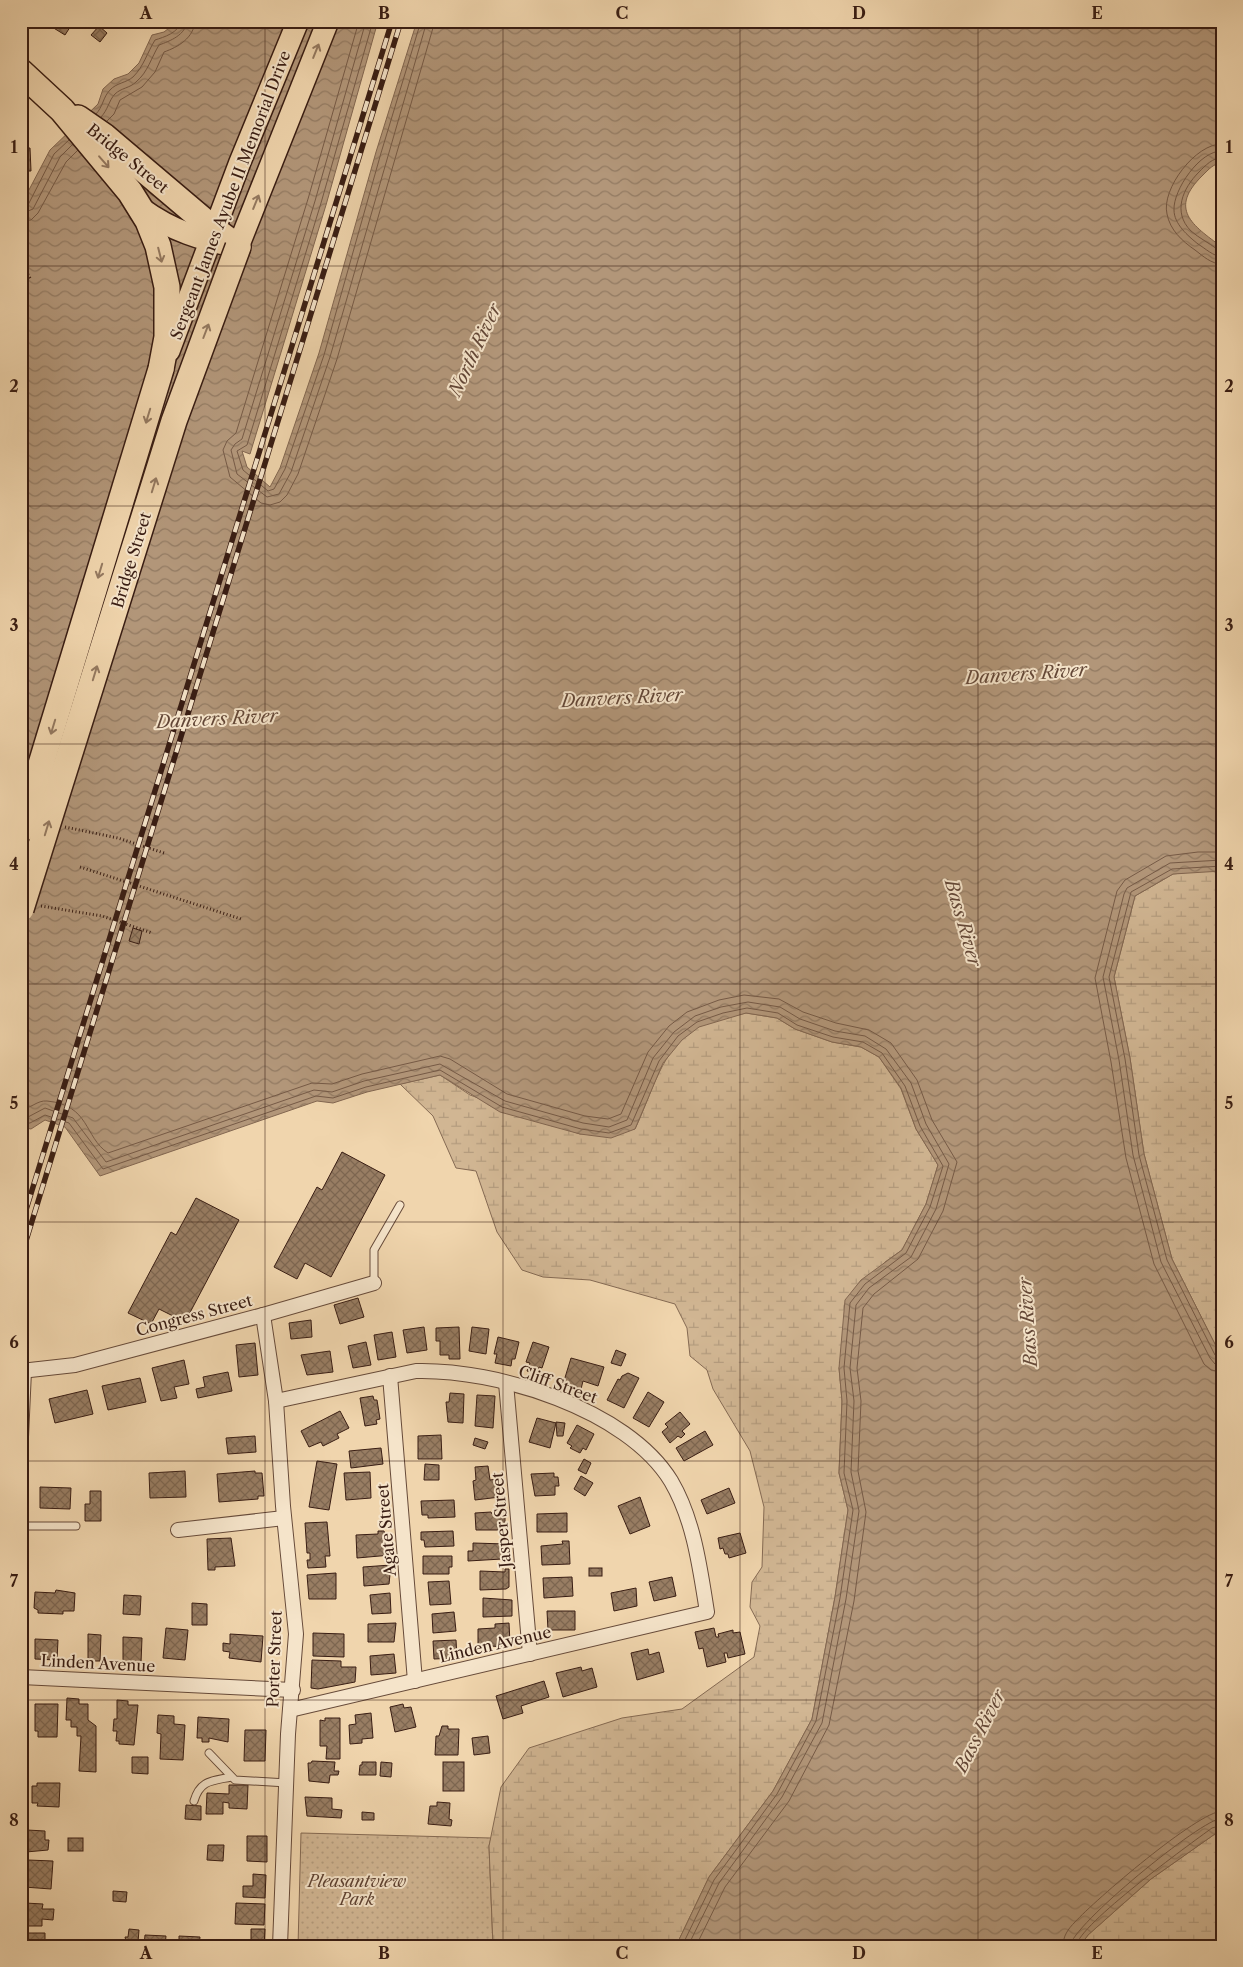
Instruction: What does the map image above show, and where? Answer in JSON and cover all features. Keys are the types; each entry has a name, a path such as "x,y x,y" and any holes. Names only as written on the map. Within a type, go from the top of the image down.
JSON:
{"highway":[{"name":"Bridge Street","path":"21,72 62,110 130,192 142,210 158,246 167,287 167,337 161,369 21,830"},
{"name":"Bridge Street","path":"30,907 32,875 174,421 238,247 212,236 104,136 86,122 62,110"}],"main road":[{"name":"Sergeant James Ayube II Memorial Drive","path":"161,369 298,21"},
{"name":"Sergeant James Ayube II Memorial Drive","path":"238,247 328,21"},
{"name":"Bridge Street","path":"142,210 175,230 212,236"}],"street":[{"name":"Congress Street","path":"22,1371 75,1365 263,1315 374,1283"},
{"name":"Porter Street","path":"263,1315 276,1401 284,1518 296,1634 286,1783 280,1946"},
{"name":"Cliff Street","path":"276,1401 416,1371 440,1370 506,1384 572,1405 596,1416 619,1428 656,1460 675,1488 690,1526 707,1612"},
{"path":"21,1437 22,1371"},
{"name":"Agate Street","path":"390,1376 416,1681"},
{"name":"Jasper Street","path":"506,1384 530,1654"},
{"path":"178,1530 284,1518"},
{"name":"Linden Avenue","path":"290,1710 707,1612"},
{"name":"Linden Avenue","path":"21,1677 293,1690"}],"lane":[{"path":"374,1283 374,1250 400,1205"},
{"path":"21,1526 76,1526"},
{"path":"209,1753 235,1780 286,1783"},
{"path":"194,1801 198,1788 204,1783 231,1777"}],"path":[{"path":"21,262 31,280"},
{"path":"60,826 118,838 164,853"},
{"path":"80,867 241,919"},
{"path":"30,907 102,916 152,933"}],"green space":[{"path":"1222,871 1222,1358 1172,1259 1144,1154 1130,1058 1114,977 1135,896 1173,874"},
{"path":"746,1013 777,1018 795,1029 832,1042 861,1047 879,1057 901,1089 916,1129 938,1165 926,1204 902,1250 885,1262 839,1368 842,1401 839,1473 848,1510 835,1597 812,1719 773,1791 709,1877 676,1946 493,1946 489,1846 501,1787 529,1748 622,1718 682,1709 754,1657 760,1626 750,1607 752,1582 762,1567 764,1507 750,1451 713,1389 707,1370 690,1356 687,1328 675,1304 590,1280 543,1277 522,1270 497,1232 476,1171 456,1168 433,1116 400,1084 440,1075 470,1095 580,1134 635,1129 666,1059 685,1036 703,1024"},
{"path":"1222,1829 1222,1946 1080,1946 1088,1935 1151,1879"},
{"name":"Pleasantview Park","path":"301,1833 491,1838 489,1846 493,1946 298,1946"}],"water":[{"path":"178,21 378,21 326,205 250,454 242,451 247,467 270,487 280,468 319,353 376,152 417,21 1222,21 1222,163 1211,167 1193,187 1187,198 1186,207 1188,215 1194,224 1222,247 1222,871 1173,874 1135,896 1114,977 1130,1058 1144,1154 1172,1259 1222,1358 1222,1829 1151,1879 1088,1935 1080,1946 676,1946 709,1877 773,1791 812,1719 835,1597 848,1510 839,1473 842,1401 839,1368 845,1300 861,1280 902,1250 926,1204 938,1165 916,1129 901,1088 879,1057 861,1047 832,1042 795,1029 777,1018 746,1013 699,1027 682,1040 663,1063 635,1129 611,1138 580,1134 500,1112 440,1075 367,1092 333,1103 317,1101 100,1176 65,1127 45,1120 31,1129 21,1127 21,205 50,150 98,104 103,89 114,79 128,74 139,63 152,35 164,32"}],"building":[{"path":"55,21 74,21 65,35 52,27"},
{"path":"99,26 107,33 100,42 91,35"},
{"path":"21,148 30,148 31,171 21,171"},
{"path":"133,928 142,931 139,944 129,941"},
{"path":"342,1152 385,1175 331,1277 305,1263 297,1279 274,1267 317,1187 322,1190"},
{"path":"196,1198 239,1220 185,1322 159,1309 151,1324 128,1313 171,1232 176,1235"},
{"path":"358,1298 364,1317 340,1324 334,1305"},
{"path":"311,1320 312,1337 291,1339 289,1323"},
{"path":"424,1327 427,1350 407,1353 403,1330"},
{"path":"459,1327 460,1359 449,1359 449,1355 440,1355 440,1341 436,1341 436,1328"},
{"path":"472,1327 489,1329 486,1354 469,1351"},
{"path":"392,1332 396,1357 378,1360 374,1335"},
{"path":"498,1337 519,1342 515,1359 512,1359 511,1366 495,1363 497,1354 494,1354"},
{"path":"366,1342 371,1365 353,1368 348,1346"},
{"path":"533,1342 549,1347 542,1368 539,1367 537,1374 527,1371 530,1363 526,1362"},
{"path":"255,1343 258,1375 239,1377 236,1345"},
{"path":"616,1350 626,1354 621,1366 611,1363"},
{"path":"330,1351 333,1372 307,1375 301,1355"},
{"path":"571,1358 604,1367 598,1386 583,1381 581,1389 563,1384"},
{"path":"184,1360 189,1384 174,1387 177,1398 161,1401 152,1368"},
{"path":"228,1372 232,1391 198,1398 196,1389 205,1387 203,1377"},
{"path":"628,1373 639,1378 624,1408 607,1400 618,1379 620,1380 622,1376"},
{"path":"140,1378 146,1402 108,1410 102,1386"},
{"path":"87,1390 93,1414 55,1423 49,1399"},
{"path":"648,1392 664,1402 649,1427 633,1418"},
{"path":"450,1393 464,1394 463,1423 448,1422 446,1402 449,1402"},
{"path":"477,1395 495,1396 493,1428 475,1426"},
{"path":"373,1396 374,1400 377,1400 380,1419 376,1420 377,1424 365,1426 360,1398"},
{"path":"340,1411 349,1428 337,1434 339,1438 323,1446 321,1442 309,1447 301,1431"},
{"path":"680,1412 690,1424 682,1431 685,1434 681,1438 678,1436 670,1443 662,1432 668,1427 665,1424"},
{"path":"537,1418 556,1423 550,1448 529,1442"},
{"path":"556,1422 565,1423 563,1436 557,1436"},
{"path":"577,1425 594,1434 586,1450 583,1448 580,1453 570,1448 572,1446 567,1443"},
{"path":"705,1431 713,1445 684,1461 676,1448"},
{"path":"441,1435 442,1459 418,1459 418,1436"},
{"path":"255,1436 256,1452 228,1454 226,1438"},
{"path":"475,1438 488,1442 485,1449 473,1445"},
{"path":"381,1448 383,1464 351,1468 349,1451"},
{"path":"584,1459 591,1463 586,1474 578,1470"},
{"path":"317,1461 337,1464 329,1510 309,1507"},
{"path":"425,1464 439,1465 439,1480 424,1480"},
{"path":"488,1466 490,1480 498,1479 500,1497 475,1500 473,1481 476,1480 475,1467"},
{"path":"185,1471 186,1497 150,1498 149,1473"},
{"path":"255,1471 255,1473 262,1473 264,1496 258,1496 258,1499 219,1502 217,1474"},
{"path":"370,1472 371,1498 346,1500 344,1473"},
{"path":"554,1473 554,1477 558,1477 559,1486 555,1486 555,1495 535,1496 531,1474"},
{"path":"581,1476 593,1483 585,1496 574,1489"},
{"path":"40,1487 71,1488 70,1509 40,1508"},
{"path":"729,1488 735,1503 707,1514 701,1500"},
{"path":"90,1491 101,1491 101,1521 85,1521 85,1504 90,1504"},
{"path":"640,1497 650,1526 630,1534 618,1506"},
{"path":"454,1500 455,1517 428,1518 428,1515 422,1515 421,1501"},
{"path":"491,1512 492,1514 505,1514 505,1530 476,1530 475,1513"},
{"path":"567,1513 567,1532 537,1532 537,1514"},
{"path":"327,1522 330,1556 325,1556 326,1567 308,1568 307,1560 310,1560 310,1553 307,1553 305,1523"},
{"path":"378,1531 384,1531 385,1534 389,1534 391,1555 357,1558 356,1535 378,1534"},
{"path":"453,1531 454,1546 425,1547 424,1540 421,1540 421,1532"},
{"path":"740,1533 746,1553 729,1558 723,1548 720,1549 718,1538"},
{"path":"231,1538 235,1566 215,1567 215,1570 208,1570 207,1539"},
{"path":"562,1541 569,1541 570,1564 542,1565 541,1546 563,1544"},
{"path":"473,1543 506,1544 506,1556 502,1556 502,1559 468,1561 468,1551 473,1551"},
{"path":"423,1556 452,1556 452,1567 449,1567 449,1574 423,1574"},
{"path":"391,1565 389,1584 364,1586 363,1567"},
{"path":"589,1568 602,1568 602,1576 589,1576"},
{"path":"505,1569 509,1569 509,1587 506,1589 480,1590 480,1571 505,1572"},
{"path":"336,1573 336,1599 309,1599 307,1575"},
{"path":"572,1577 573,1596 544,1598 543,1578"},
{"path":"672,1577 676,1596 654,1601 649,1582"},
{"path":"449,1581 451,1604 430,1605 428,1582"},
{"path":"636,1588 637,1606 614,1611 611,1593"},
{"path":"56,1590 75,1593 74,1611 63,1611 63,1614 38,1613 38,1610 34,1608 35,1592 55,1593"},
{"path":"390,1593 391,1613 372,1614 370,1595"},
{"path":"124,1595 141,1596 140,1615 123,1614"},
{"path":"483,1598 512,1600 512,1616 483,1617"},
{"path":"192,1603 207,1604 207,1625 192,1625"},
{"path":"547,1611 575,1611 575,1630 548,1630"},
{"path":"454,1612 456,1631 433,1633 432,1614"},
{"path":"396,1623 394,1642 368,1642 368,1624"},
{"path":"509,1623 510,1643 504,1643 504,1647 478,1645 478,1629 495,1628 495,1624"},
{"path":"166,1628 188,1630 185,1660 163,1658"},
{"path":"714,1628 716,1637 719,1637 718,1634 733,1630 733,1633 740,1632 745,1654 728,1658 727,1653 724,1653 726,1662 707,1667 703,1648 699,1649 695,1632"},
{"path":"313,1633 344,1634 344,1657 313,1656"},
{"path":"88,1634 101,1635 100,1661 88,1661"},
{"path":"230,1634 263,1636 261,1662 229,1658 230,1652 223,1651 223,1643 230,1644"},
{"path":"123,1637 142,1638 141,1663 123,1662"},
{"path":"35,1639 58,1640 57,1660 35,1659"},
{"path":"456,1640 457,1658 434,1659 433,1641"},
{"path":"648,1649 649,1655 659,1652 664,1672 637,1680 631,1653"},
{"path":"394,1654 396,1673 371,1675 370,1656"},
{"path":"312,1660 341,1661 341,1667 356,1667 355,1682 318,1689 311,1688"},
{"path":"581,1667 582,1671 592,1668 597,1687 563,1697 556,1673"},
{"path":"544,1681 549,1697 521,1706 523,1713 503,1719 496,1696"},
{"path":"67,1698 79,1699 79,1704 88,1704 88,1720 96,1726 96,1772 79,1771 81,1736 77,1736 77,1727 71,1727 71,1720 66,1720"},
{"path":"117,1700 128,1701 128,1705 138,1705 134,1745 119,1744 119,1741 116,1741 117,1731 113,1731 114,1719 117,1719"},
{"path":"35,1704 58,1704 57,1737 38,1737 38,1731 35,1731"},
{"path":"403,1704 404,1708 411,1707 416,1727 395,1732 390,1707"},
{"path":"371,1713 373,1738 362,1739 362,1743 350,1744 349,1725 356,1724 355,1715"},
{"path":"158,1715 174,1716 174,1724 185,1725 183,1760 160,1759 161,1734 157,1733"},
{"path":"198,1717 229,1719 228,1742 209,1738 209,1742 202,1742 202,1738 197,1738"},
{"path":"325,1718 340,1718 340,1759 326,1759 327,1746 320,1746 320,1720 325,1721"},
{"path":"442,1726 448,1726 448,1729 459,1729 458,1755 435,1755 436,1736 439,1736"},
{"path":"245,1730 266,1730 265,1761 244,1761"},
{"path":"488,1736 490,1753 474,1755 472,1738"},
{"path":"132,1757 148,1757 148,1774 132,1773"},
{"path":"312,1761 335,1762 334,1771 339,1771 338,1775 330,1775 329,1783 309,1781 308,1763"},
{"path":"362,1762 376,1762 376,1775 359,1775"},
{"path":"381,1762 392,1763 391,1777 380,1776"},
{"path":"443,1762 464,1762 464,1791 443,1791"},
{"path":"37,1783 60,1783 59,1807 37,1806 38,1803 32,1803 32,1786 37,1786"},
{"path":"229,1785 248,1785 247,1809 229,1808 229,1803 223,1802 223,1814 206,1814 207,1793 229,1794"},
{"path":"305,1797 332,1798 332,1809 342,1810 341,1818 307,1816"},
{"path":"437,1802 450,1803 449,1819 452,1820 451,1826 428,1824 430,1806 437,1806"},
{"path":"186,1805 201,1806 201,1820 185,1819"},
{"path":"362,1812 374,1813 374,1820 362,1820"},
{"path":"27,1830 45,1831 45,1840 49,1840 48,1850 26,1852"},
{"path":"247,1836 267,1836 267,1862 247,1861"},
{"path":"68,1838 83,1838 83,1851 68,1851"},
{"path":"208,1845 224,1845 223,1861 207,1860"},
{"path":"28,1860 53,1861 51,1889 24,1887 25,1869 28,1869"},
{"path":"253,1874 266,1875 265,1898 243,1897 243,1886 253,1886"},
{"path":"113,1891 127,1892 126,1902 113,1901"},
{"path":"25,1903 43,1904 42,1909 54,1909 53,1920 42,1919 42,1926 25,1926"},
{"path":"236,1903 265,1904 264,1925 235,1924"},
{"path":"129,1929 139,1930 138,1942 141,1942 141,1946 121,1946 121,1940 126,1941 125,1937 128,1937"},
{"path":"251,1929 265,1929 264,1946 251,1946"},
{"path":"23,1933 45,1933 45,1944 52,1946 23,1946"},
{"path":"145,1935 166,1936 165,1946 144,1946"},
{"path":"179,1936 200,1937 199,1946 179,1946"},
{"path":"84,1940 106,1940 106,1946 83,1946"}],"railway":[{"path":"21,1226 392,21"},
{"path":"21,1257 401,21"}],"water label":[{"name":"North River","path":"475,350"},
{"name":"Danvers River","path":"1026,674"},
{"name":"Danvers River","path":"622,698"},
{"name":"Danvers River","path":"217,719"},
{"name":"Bass River","path":"963,923"},
{"name":"Bass River","path":"1028,1322"},
{"name":"Bass River","path":"980,1731"}]}
